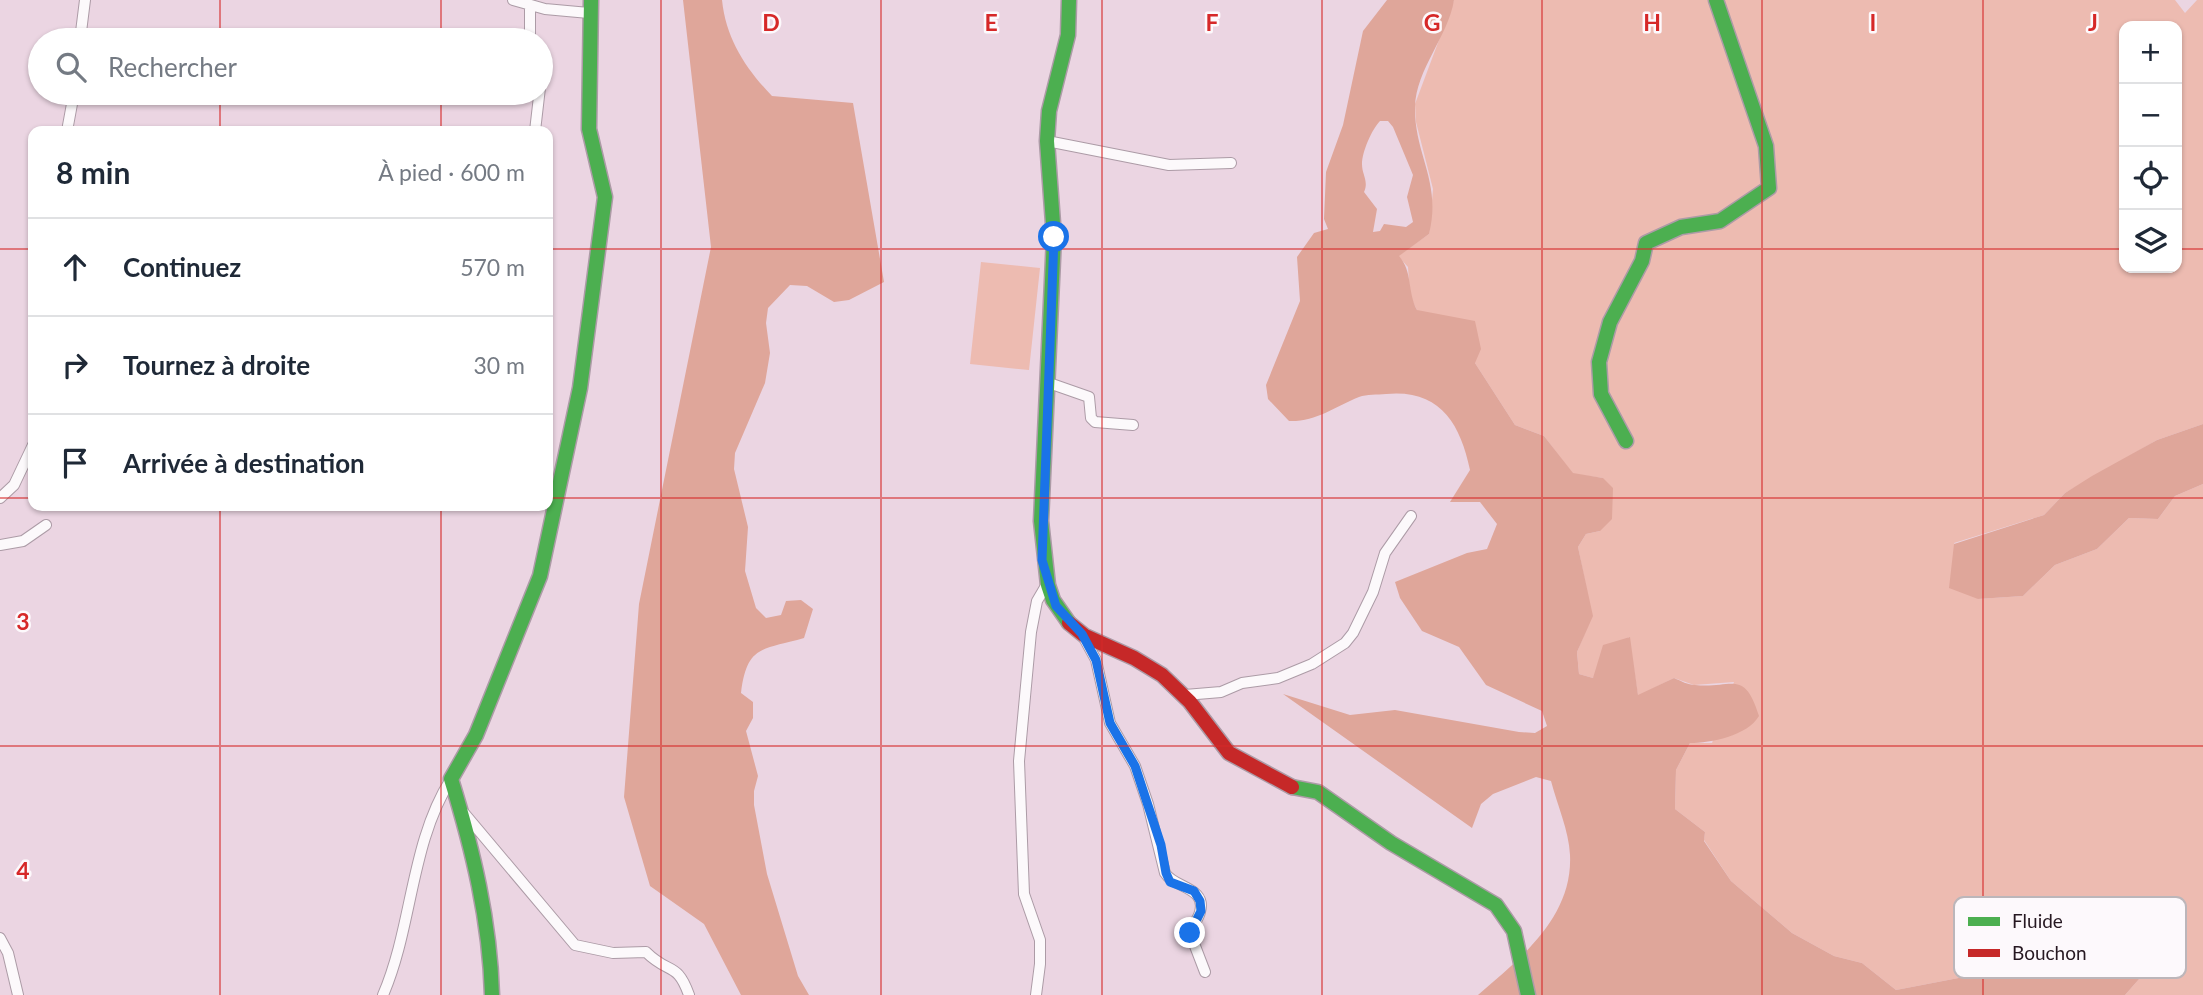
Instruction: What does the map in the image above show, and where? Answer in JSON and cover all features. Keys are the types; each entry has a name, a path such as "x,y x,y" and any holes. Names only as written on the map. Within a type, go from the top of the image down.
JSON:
{"street":[{"path":"82,28 85,0"},
{"path":"513,0 530,5 590,7 589,129 591,146 605,181 587,348 553,501"},
{"path":"1069,0 1069,35 1049,111 1047,141 1054,237 1041,521 1042,560 1047,584 1056,606 1082,634 1096,660 1110,723 1129,754 1144,791 1170,882 1194,891 1200,901 1201,911 1190,933 1205,972"},
{"path":"1626,441 1603,399 1598,374 1611,323 1627,286 1642,266 1646,243 1681,227 1720,221 1769,188 1771,177 1755,114 1726,36 1716,0"},
{"path":"530,5 530,28"},
{"path":"68,126 72,105"},
{"path":"536,126 538,105"},
{"path":"1047,141 1170,165 1231,163"},
{"path":"1049,383 1089,397 1091,418 1095,422 1133,425"},
{"path":"0,498 14,485 28,456"},
{"path":"383,995 396,963 431,815 476,735 540,576 551,511"},
{"path":"1185,695 1221,692 1242,683 1278,678 1312,664 1345,643 1353,633 1373,592 1385,553 1410,516"},
{"path":"0,545 23,541 46,525"},
{"path":"1036,995 1041,964 1040,940 1024,894 1019,761 1031,632 1037,601 1047,584"},
{"path":"1082,634 1135,656 1185,695 1229,753 1238,760 1263,769 1288,786 1318,792 1391,843 1496,905 1514,931 1528,995"},
{"path":"451,779 486,917 492,959 492,995"},
{"path":"461,810 575,944 613,953 646,952 661,966 676,969 689,995"},
{"path":"0,938 8,953 18,995"}],"shaded area":[{"path":"683,0 722,0 728,28 739,53 772,96 853,103 884,282 849,300 834,302 807,286 790,285 768,308 766,323 770,353 765,383 735,453 734,469 748,527 745,571 756,608 766,618 781,615 786,601 801,600 813,609 804,638 767,648 752,658 747,666 741,693 753,702 753,718 746,731 758,776 754,805 767,874 798,976 809,995 741,995 704,924 650,886 624,797 639,604 711,247"},
{"path":"1387,0 1454,0 1446,27 1421,79 1415,107 1416,124 1432,199 1429,234 1399,256 1408,275 1417,310 1475,321 1481,349 1475,363 1515,425 1544,436 1573,473 1603,478 1613,488 1612,519 1600,531 1586,534 1578,547 1593,616 1577,652 1579,674 1593,678 1603,645 1630,637 1638,695 1674,678 1692,685 1735,684 1748,691 1759,716 1753,723 1728,737 1690,743 1676,770 1675,809 1705,832 1704,841 1731,881 1792,933 1834,956 1862,963 1896,990 1958,978 2140,978 2125,995 1478,995 1527,951 1554,917 1563,898 1569,877 1570,855 1565,827 1551,781 1536,777 1493,794 1481,804 1472,828 1283,694 1350,715 1395,710 1535,733 1547,726 1542,711 1486,685 1459,647 1422,631 1400,598 1395,582 1467,553 1487,549 1497,524 1480,502 1450,502 1470,470 1460,437 1444,412 1420,397 1404,394 1372,395 1359,397 1308,419 1289,421 1268,399 1266,385 1300,301 1297,257 1314,233 1328,229 1324,219 1326,172 1343,125 1363,31","holes":["1380,121 1388,121 1413,175 1407,197 1413,222 1406,227 1384,224 1380,231 1373,232 1377,209 1364,192 1366,185 1362,159 1368,141"]},
{"path":"1454,0 2175,0 2185,13 2197,0 2203,0 2203,424 2157,440 2065,493 2044,515 1954,543 1978,599 2023,596 2055,565 2097,549 2129,518 2158,519 2175,496 2203,484 2203,995 2125,995 2140,978 2186,978 2186,897 1954,897 1954,978 1958,978 1896,990 1862,963 1834,956 1792,933 1731,881 1704,840 1705,832 1675,809 1676,770 1690,743 1712,743 1734,682 1694,685 1674,678 1638,696 1629,637 1593,678 1579,674 1577,652 1592,616 1578,547 1586,534 1600,531 1603,478 1573,474 1544,436 1515,425 1475,363 1417,310 1410,296 1408,267 1398,256 1429,234 1433,189 1416,122 1415,104"},
{"path":"981,262 1040,268 1029,370 970,364"},
{"path":"2203,424 2203,484 2175,496 2158,519 2129,518 2097,549 2055,565 2023,596 1978,599 1949,588 1954,544 2044,515 2065,493 2092,476 2157,440"}],"traffic: fast":[{"path":"492,995 488,940 479,886 451,779 476,735 540,576 580,388 605,197 589,129 591,0"},
{"path":"1069,0 1068,35 1049,111 1047,141 1054,237 1041,521 1048,585 1053,600 1069,623"},
{"path":"1626,441 1601,394 1599,362 1610,322 1642,261 1646,243 1681,227 1720,221 1769,188 1766,146 1716,0"},
{"path":"1292,787 1318,792 1391,843 1496,905 1514,931 1528,995"}],"traffic: jam":[{"path":"1069,623 1085,636 1134,658 1162,675 1190,702 1229,753 1292,787"}],"route":[{"path":"1054,237 1041,521 1042,560 1047,584 1056,606 1082,634 1096,660 1110,723 1135,766 1170,882 1186,885 1200,901 1201,911 1190,933"}]}
